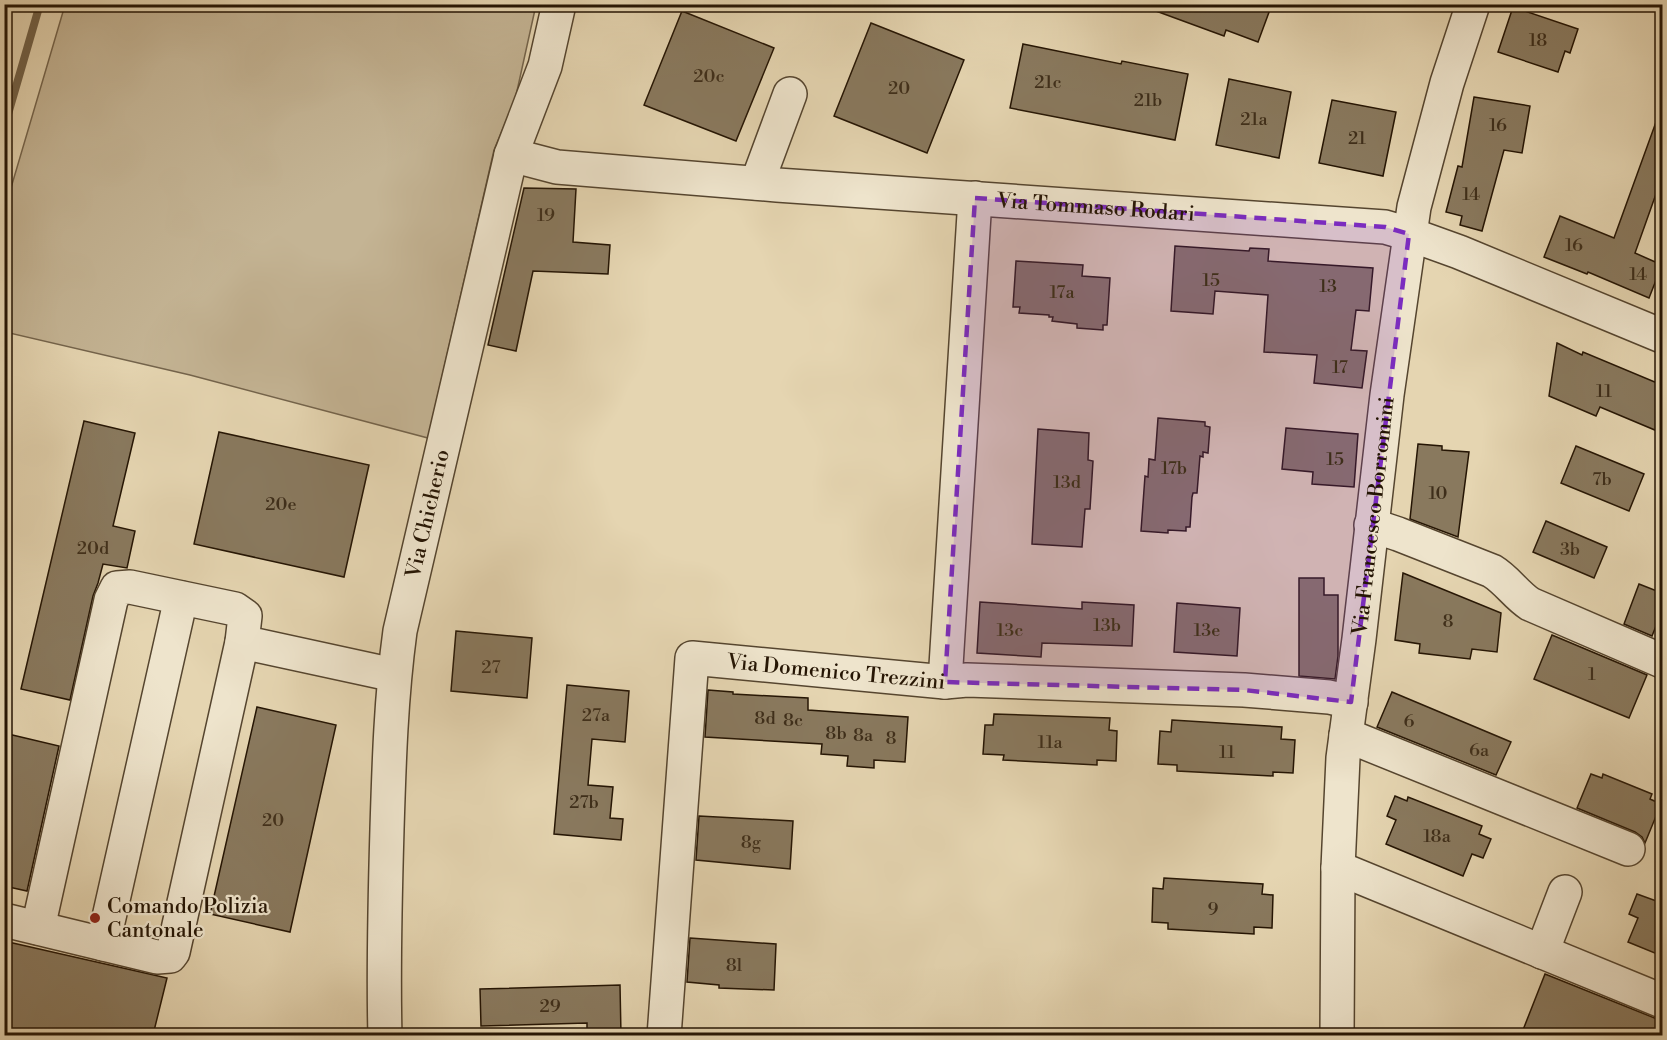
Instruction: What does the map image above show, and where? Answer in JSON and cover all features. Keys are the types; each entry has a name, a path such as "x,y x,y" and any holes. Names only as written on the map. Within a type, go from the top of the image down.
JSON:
{"street":[{"name":"Via Chicherio","path":"385,1035 383,951 388,777 394,675 409,588 511,155 545,66 559,4"},
{"name":"Via Francesco Borromini","path":"1337,1035 1338,868 1343,758 1409,234 1430,143 1473,4"},
{"path":"757,183 790,94"},
{"name":"Via Tommaso Rodari","path":"511,155 557,167 1385,227 1409,234 1662,336"},
{"name":"Via Domenico Trezzini","path":"664,1035 692,658 945,682 975,198"},
{"path":"1371,525 1492,571 1502,577 1521,598 1530,604 1662,661"},
{"path":"4,920 157,957 170,956 173,952 246,623 242,612 130,587 117,588 38,928"},
{"path":"104,944 181,598"},
{"path":"242,642 394,675"},
{"path":"945,682 990,681 1232,690 1329,697 1351,702"},
{"path":"1346,735 1628,849"},
{"path":"1338,868 1662,1001"},
{"path":"1542,952 1565,892"}],"highlighted area":[{"path":"975,198 1385,227 1409,234 1351,702 1244,690 945,682"}],"shaded area":[{"path":"65,5 536,5 515,100 494,150 428,438 190,375 5,332 5,208"}],"building":[{"path":"1146,4 1272,4 1258,42 1226,30 1224,36 1145,7"},
{"path":"1513,7 1578,29 1570,53 1565,51 1558,72 1498,52"},
{"path":"682,11 774,48 736,141 644,105"},
{"path":"871,23 964,60 927,153 834,116"},
{"path":"1023,44 1121,64 1122,61 1188,74 1175,140 1010,108"},
{"path":"1229,79 1291,92 1279,158 1216,145"},
{"path":"1474,97 1530,106 1522,153 1504,150 1482,231 1460,225 1462,216 1446,212 1458,166 1462,167"},
{"path":"1332,100 1396,112 1383,176 1319,163"},
{"path":"1660,111 1662,112 1662,177 1635,253 1662,265 1649,298 1588,272 1587,274 1544,257 1560,216 1614,238"},
{"path":"524,188 576,189 573,242 610,245 608,274 533,271 516,351 488,345"},
{"path":"1175,246 1249,251 1250,248 1269,249 1268,261 1373,268 1369,311 1356,310 1351,350 1367,351 1362,388 1314,383 1317,355 1264,352 1268,295 1215,291 1213,314 1171,311"},
{"path":"1016,261 1083,265 1082,276 1110,278 1107,325 1103,325 1103,330 1077,328 1077,324 1052,321 1053,317 1049,315 1019,313 1020,307 1013,307"},
{"path":"1557,343 1582,355 1583,352 1662,385 1662,433 1600,407 1596,416 1549,396"},
{"path":"1158,418 1205,422 1205,426 1210,427 1208,453 1203,452 1203,457 1200,456 1197,493 1193,493 1190,527 1186,527 1186,531 1168,530 1168,533 1141,531 1145,476 1148,477 1149,459 1155,460"},
{"path":"84,421 135,433 113,526 135,531 127,568 103,564 93,596 70,700 21,689"},
{"path":"1286,428 1358,434 1354,487 1312,484 1313,472 1282,469"},
{"path":"1038,429 1089,433 1088,460 1093,461 1090,509 1085,509 1082,547 1032,544"},
{"path":"219,432 369,465 344,577 194,544"},
{"path":"1418,444 1442,446 1442,450 1469,452 1458,537 1410,519"},
{"path":"1576,446 1644,474 1629,511 1561,483"},
{"path":"1546,521 1607,547 1594,578 1533,552"},
{"path":"1403,573 1501,613 1497,652 1472,649 1470,659 1419,653 1420,644 1395,640"},
{"path":"1299,578 1324,578 1324,595 1338,595 1338,656 1335,679 1299,676"},
{"path":"1639,584 1662,593 1662,611 1652,636 1624,624"},
{"path":"980,602 1082,609 1082,602 1134,605 1132,646 1042,643 1041,657 977,653"},
{"path":"1177,603 1240,608 1237,656 1174,652"},
{"path":"456,631 532,638 527,698 451,691"},
{"path":"1552,635 1647,675 1629,718 1534,679"},
{"path":"567,685 629,691 625,742 592,739 588,785 613,787 610,818 623,819 621,840 554,834"},
{"path":"708,690 733,692 733,694 808,698 808,710 908,717 905,762 874,760 874,768 847,766 848,756 821,754 822,744 705,737"},
{"path":"1392,692 1511,742 1496,775 1377,727"},
{"path":"257,707 336,725 290,932 210,914"},
{"path":"994,714 1110,718 1109,730 1117,731 1116,761 1097,760 1097,765 1003,760 1004,755 983,754 985,725 993,725"},
{"path":"1172,720 1282,727 1281,739 1295,740 1293,773 1273,772 1273,776 1177,771 1177,765 1158,764 1160,731 1171,732"},
{"path":"4,733 59,746 27,891 4,886"},
{"path":"1591,774 1602,778 1603,774 1652,794 1650,799 1661,804 1645,843 1642,837 1635,832 1577,808"},
{"path":"1395,796 1407,801 1408,797 1482,826 1479,834 1491,839 1483,858 1472,854 1463,876 1386,844 1396,820 1387,816"},
{"path":"699,816 793,821 790,869 696,860"},
{"path":"1164,878 1263,884 1262,894 1273,895 1272,928 1254,927 1254,934 1168,929 1168,923 1152,922 1153,888 1163,889"},
{"path":"1637,894 1662,903 1662,956 1628,942 1638,918 1629,914"},
{"path":"690,938 776,944 774,990 719,988 719,985 687,982"},
{"path":"4,941 167,978 153,1035 4,1035"},
{"path":"1545,974 1662,1021 1662,1035 1521,1035"},
{"path":"620,985 621,1035 587,1035 587,1023 481,1026 480,989"}],"waterway":[{"path":"4,128 40,4"}],"place":[{"name":"Comando Polizia Cantonale","path":"95,918"}]}
